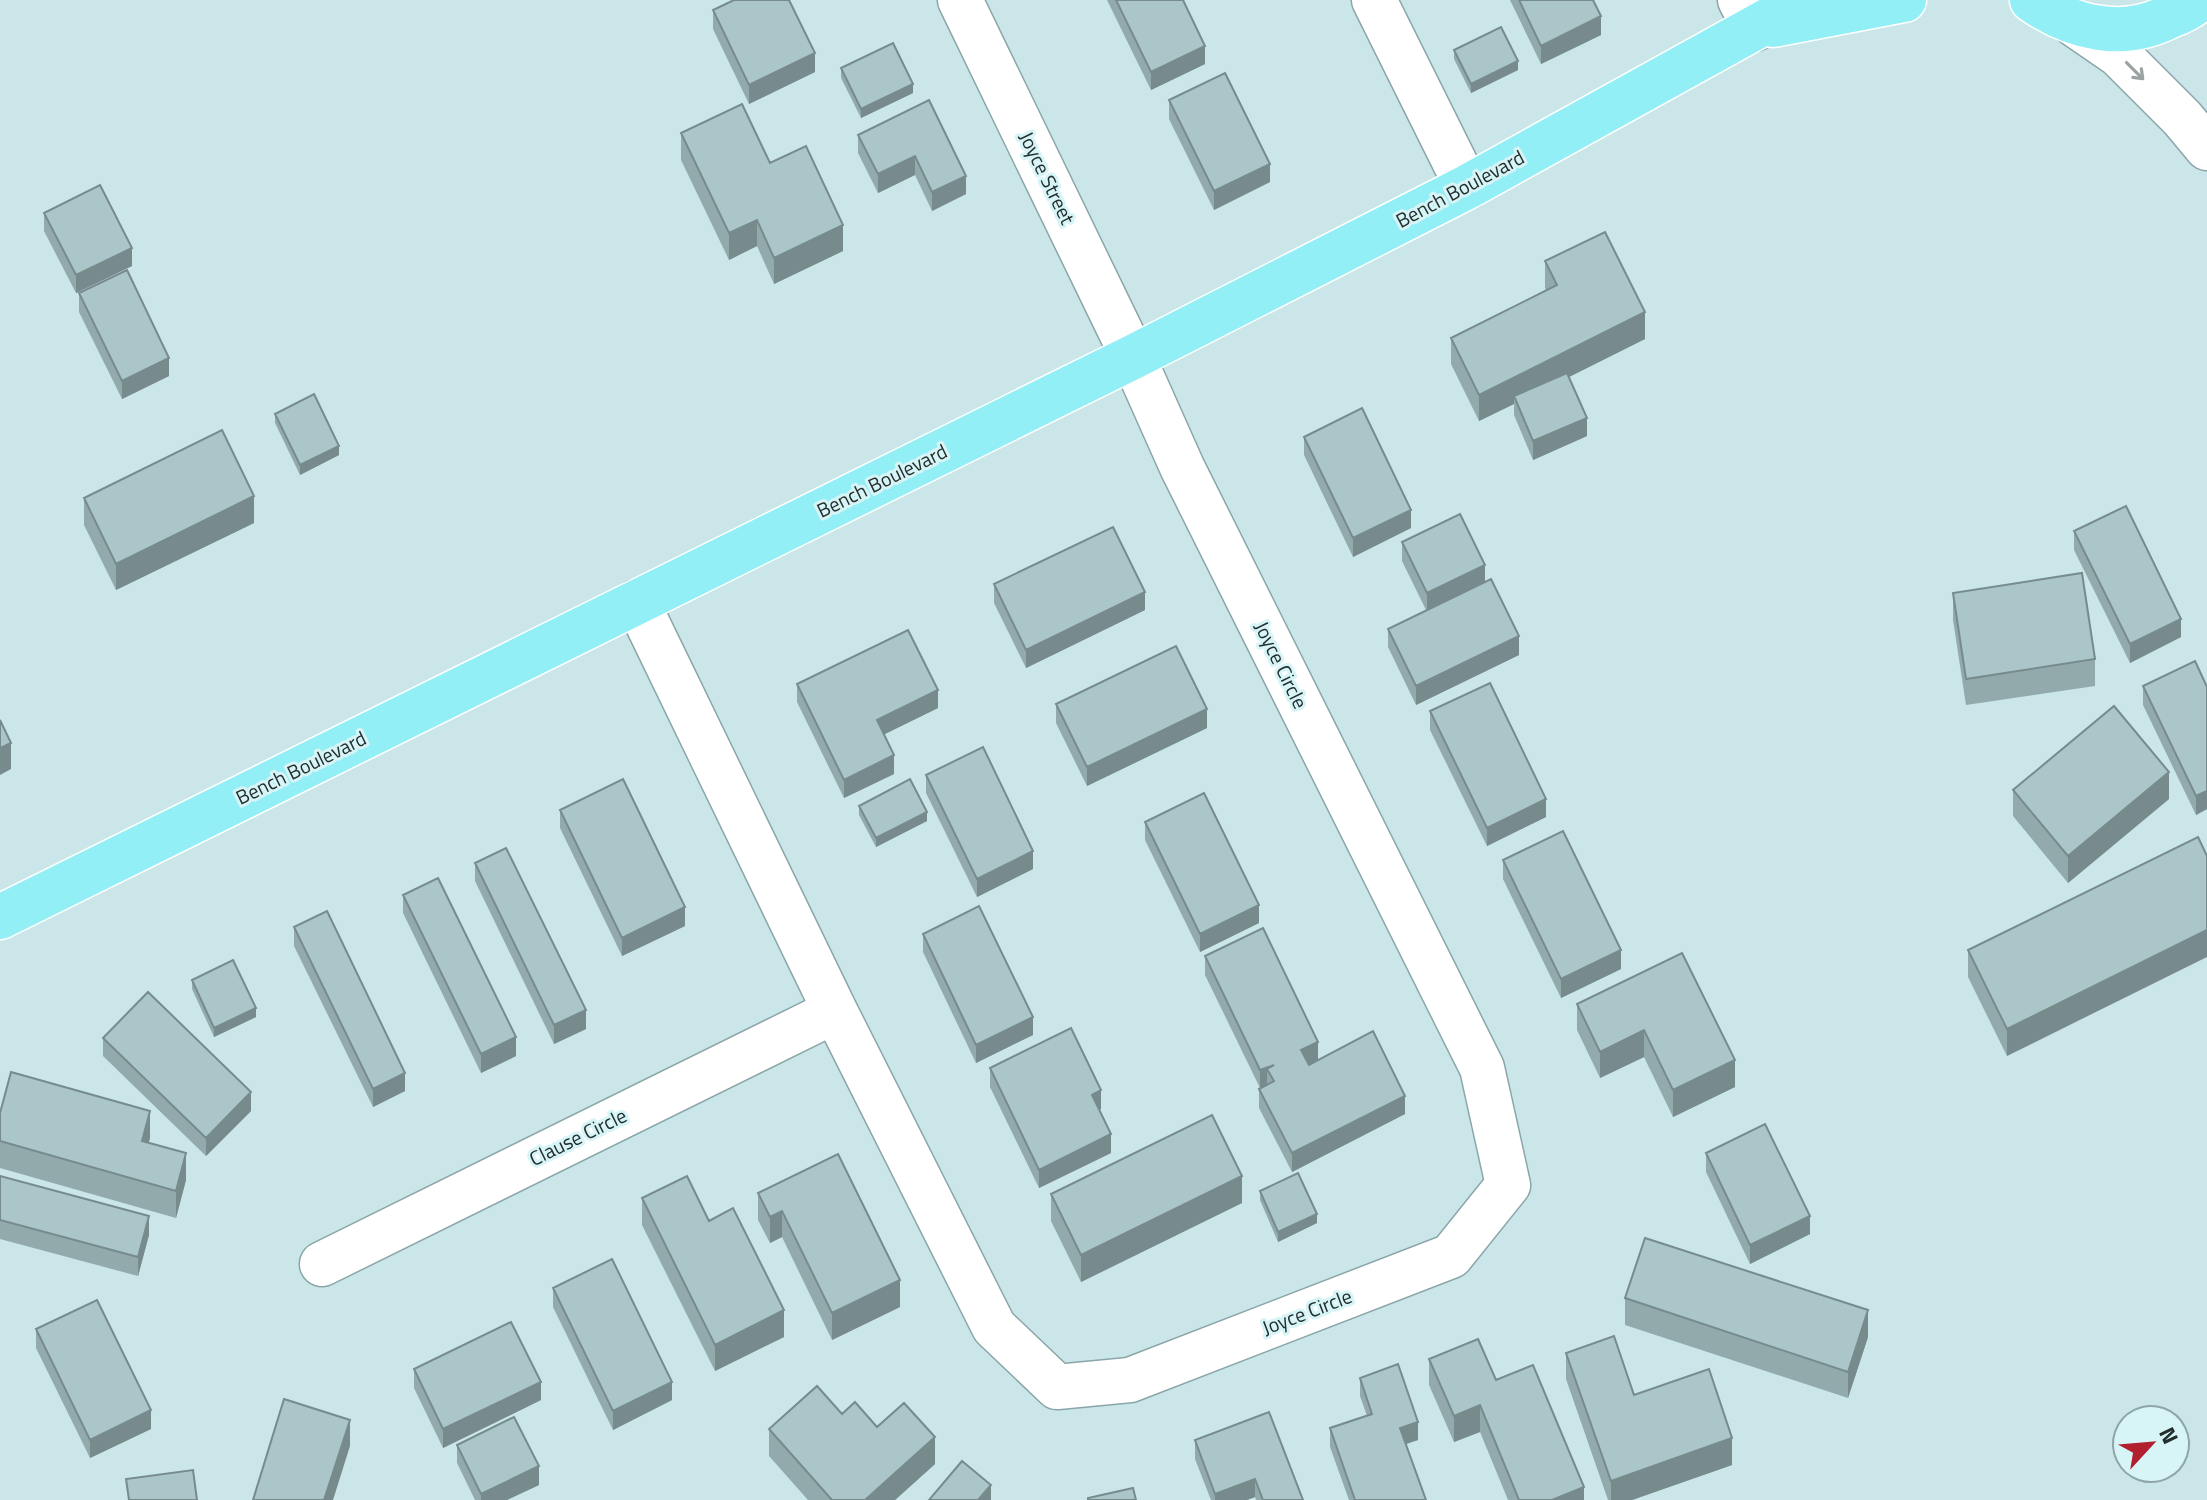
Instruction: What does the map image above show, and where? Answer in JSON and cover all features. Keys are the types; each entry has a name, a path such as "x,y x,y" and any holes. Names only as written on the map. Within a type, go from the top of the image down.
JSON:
{"main road":[{"name":"Bench Boulevard","path":"0,917 1133,357 1467,187 1748,15 1805,0"},
{"name":"Bench Boulevard","path":"1748,15 1904,0"},
{"path":"2028,1 2074,24 2114,30 2155,24 2198,0"}],"street":[{"name":"Joyce Street","path":"960,0 1133,357"},
{"path":"1374,0 1467,187"},
{"path":"2074,24 2119,55 2182,118 2207,148"},
{"name":"Joyce Circle","path":"637,602 835,1011 994,1327 1057,1387 1130,1380 1451,1256 1508,1185 1482,1068 1182,467 1133,357"},
{"name":"Clause Circle","path":"322,1264 835,1011"}],"building":[{"path":"734,0 789,0 815,53 749,85 713,10"},
{"path":"1116,0 1183,0 1205,46 1151,72"},
{"path":"1519,0 1593,0 1601,16 1541,46"},
{"path":"1501,27 1518,61 1471,84 1454,50"},
{"path":"893,43 913,84 861,109 841,68"},
{"path":"1225,73 1270,164 1214,191 1169,100"},
{"path":"929,100 966,176 932,192 915,156 878,174 858,135"},
{"path":"742,104 770,163 806,146 843,225 774,258 757,220 729,233 681,133"},
{"path":"100,185 132,248 76,275 44,213"},
{"path":"1605,232 1645,312 1479,395 1451,338 1557,285 1545,261"},
{"path":"127,270 169,358 122,381 79,293"},
{"path":"1567,373 1587,418 1533,441 1514,396"},
{"path":"314,394 339,446 300,465 275,414"},
{"path":"1362,408 1411,510 1353,538 1304,437"},
{"path":"222,430 254,496 116,564 84,498"},
{"path":"2126,506 2181,619 2130,644 2074,531"},
{"path":"1460,514 1485,565 1427,593 1402,542"},
{"path":"1113,527 1145,592 1026,650 994,584"},
{"path":"2082,573 2095,659 1966,679 1953,593"},
{"path":"1491,579 1519,636 1416,686 1388,629"},
{"path":"908,630 938,690 877,720 894,755 844,780 797,684"},
{"path":"1176,646 1207,709 1087,767 1056,704"},
{"path":"2195,661 2207,687 2207,791 2196,796 2143,686"},
{"path":"1490,683 1546,799 1487,828 1430,711"},
{"path":"2114,706 2169,772 2068,856 2013,790"},
{"path":"0,720 11,743 0,748"},
{"path":"983,747 1033,851 977,879 926,775"},
{"path":"623,779 685,907 622,938 560,810"},
{"path":"910,779 927,812 876,838 859,806"},
{"path":"1204,793 1259,905 1200,934 1145,822"},
{"path":"1563,831 1621,950 1561,979 1503,860"},
{"path":"2198,837 2207,856 2207,930 2007,1029 1968,950"},
{"path":"506,848 586,1010 554,1025 475,863"},
{"path":"438,878 516,1037 481,1054 403,895"},
{"path":"979,906 1033,1017 976,1045 923,934"},
{"path":"327,911 405,1073 373,1089 294,927"},
{"path":"1263,928 1318,1042 1301,1050 1309,1065 1373,1031 1405,1096 1292,1153 1259,1089 1274,1081 1267,1069 1274,1065 1260,1070 1205,956"},
{"path":"1682,953 1735,1060 1673,1090 1644,1030 1600,1052 1577,1004"},
{"path":"233,960 256,1008 214,1028 192,980"},
{"path":"148,992 251,1092 206,1138 103,1038"},
{"path":"1071,1028 1101,1090 1092,1095 1111,1134 1039,1170 990,1068"},
{"path":"11,1072 150,1111 142,1141 186,1153 176,1191 0,1141 0,1113"},
{"path":"1212,1115 1242,1176 1081,1255 1051,1194"},
{"path":"1765,1124 1810,1216 1750,1245 1706,1153"},
{"path":"838,1154 900,1280 832,1313 782,1211 770,1217 758,1193"},
{"path":"1298,1173 1317,1214 1278,1232 1260,1191"},
{"path":"0,1176 149,1216 138,1257 0,1220"},
{"path":"687,1176 709,1221 733,1208 784,1310 715,1345 642,1198"},
{"path":"1645,1238 1868,1310 1848,1372 1625,1298"},
{"path":"612,1259 672,1382 613,1411 553,1288"},
{"path":"97,1300 151,1410 90,1440 36,1329"},
{"path":"511,1322 541,1382 443,1429 414,1369"},
{"path":"1614,1336 1634,1395 1709,1369 1732,1438 1611,1481 1566,1353"},
{"path":"1478,1339 1496,1380 1533,1365 1584,1487 1552,1500 1519,1500 1480,1405 1454,1416 1429,1359"},
{"path":"1398,1364 1418,1422 1400,1428 1426,1500 1355,1500 1330,1428 1372,1414 1360,1378"},
{"path":"817,1386 842,1414 855,1402 877,1427 904,1403 935,1437 865,1500 832,1500 769,1429"},
{"path":"284,1399 350,1420 324,1500 253,1500"},
{"path":"1269,1412 1303,1500 1263,1500 1255,1479 1215,1494 1195,1440"},
{"path":"514,1417 539,1466 481,1494 457,1445"},
{"path":"962,1461 991,1485 978,1500 929,1500"},
{"path":"193,1470 197,1500 129,1500 126,1479"},
{"path":"1133,1488 1136,1500 1088,1500 1088,1498"}]}
